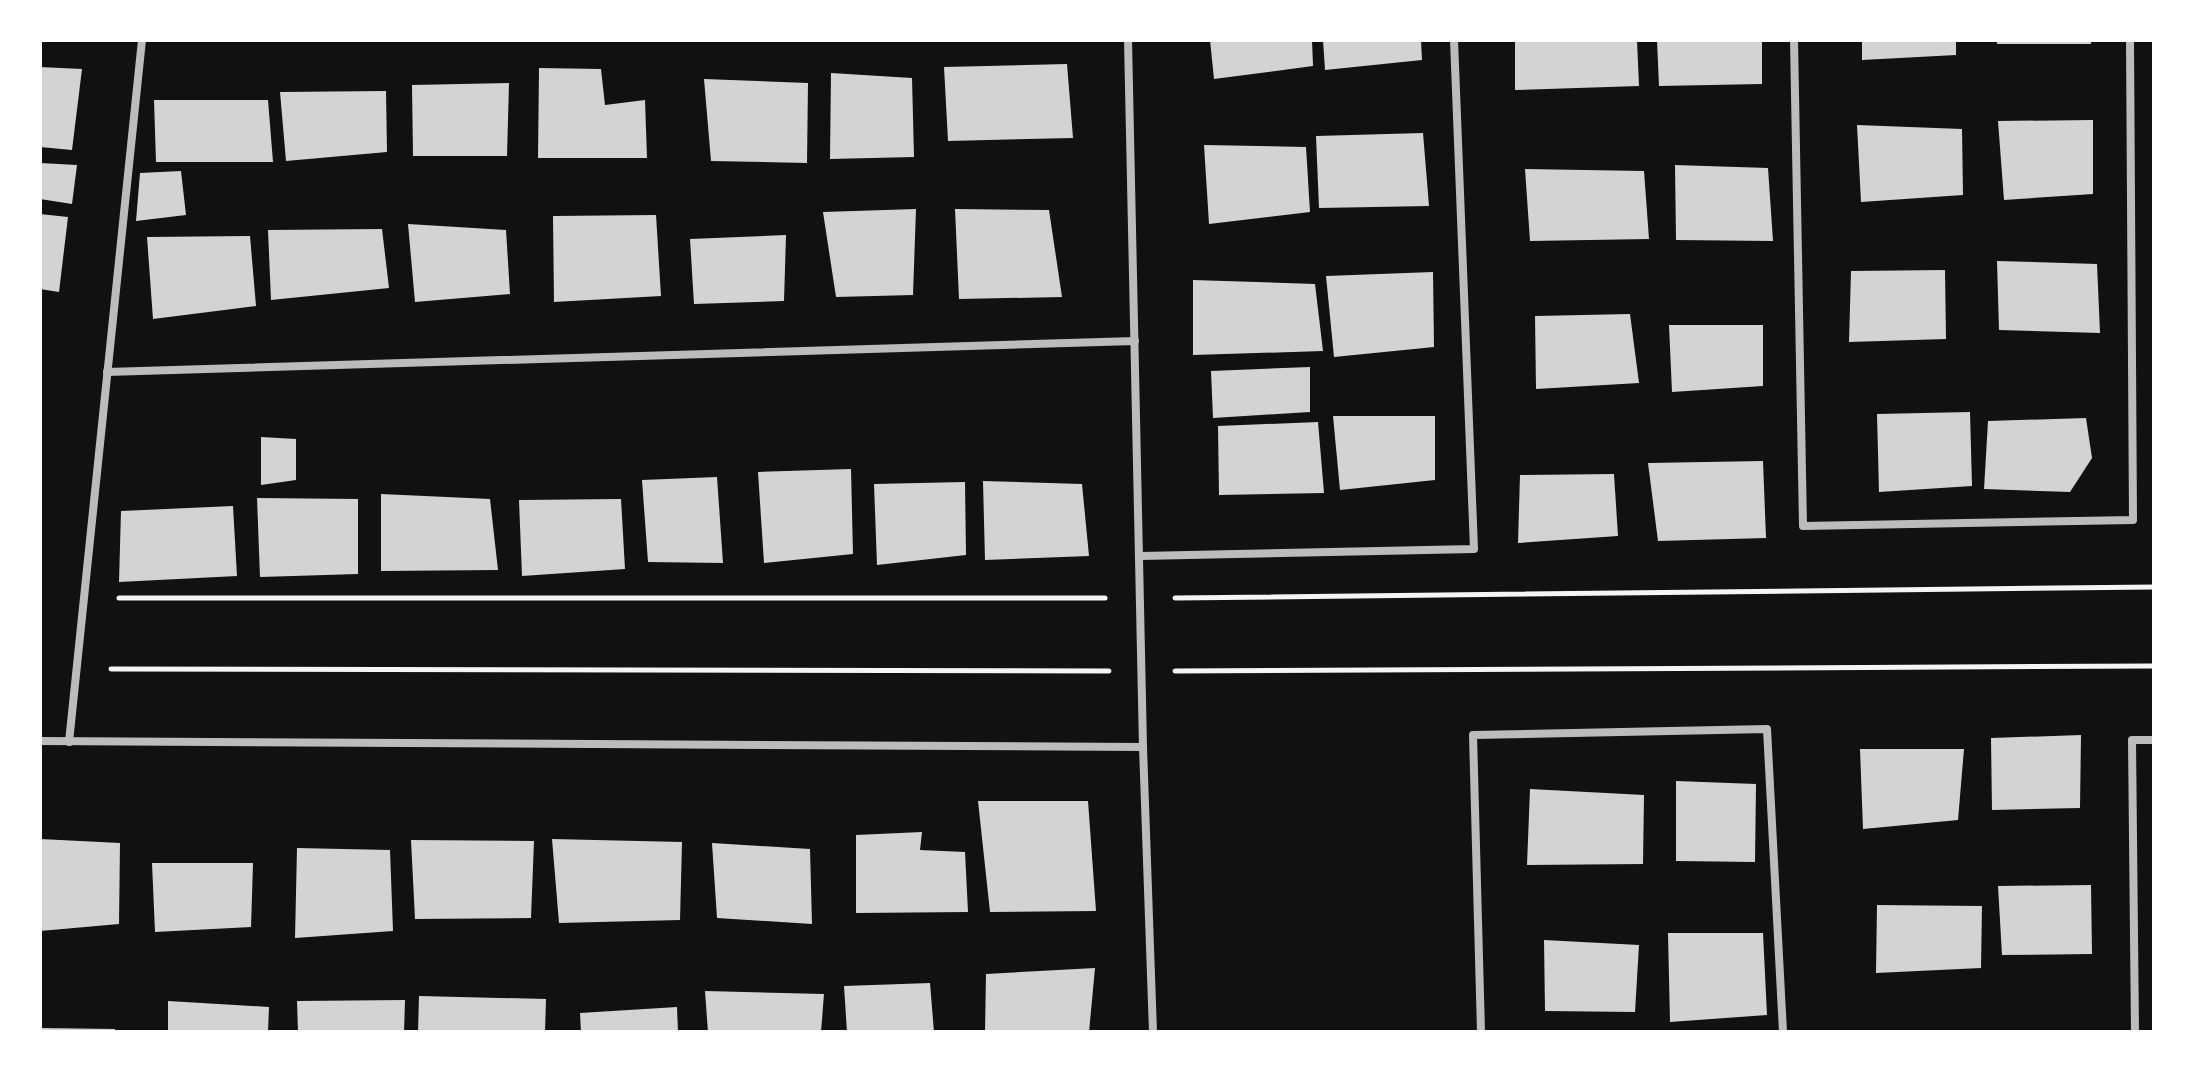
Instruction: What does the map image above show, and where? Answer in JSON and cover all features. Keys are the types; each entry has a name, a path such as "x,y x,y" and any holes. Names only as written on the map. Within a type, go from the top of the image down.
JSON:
{"street":[{"path":"69,742 142,40"},
{"path":"1128,40 1143,747 1153,1032"},
{"path":"1141,556 1474,549 1454,40"},
{"path":"1794,40 1803,526 2133,520 2130,40"},
{"path":"107,372 1135,341"},
{"path":"1481,1032 1473,735 1767,729 1783,1032"},
{"path":"2135,1032 2132,740 2154,740"},
{"path":"40,741 1143,747"}],"path":[{"path":"83,598 1141,598 2154,587"},
{"path":"77,669 1142,671 2154,666"}],"building":[{"path":"1210,40 1312,40 1313,66 1214,79"},
{"path":"1323,40 1421,40 1422,60 1325,70"},
{"path":"1515,40 1637,40 1639,86 1515,90"},
{"path":"1657,40 1762,40 1762,84 1659,86"},
{"path":"1862,40 1956,40 1956,55 1862,60"},
{"path":"1997,40 2091,40 2091,44 1997,44"},
{"path":"1067,64 1073,138 948,141 944,67"},
{"path":"40,67 82,69 72,150 40,147"},
{"path":"539,68 601,69 605,105 645,100 647,158 538,158"},
{"path":"831,73 912,78 914,157 830,159"},
{"path":"704,79 808,83 807,163 711,161"},
{"path":"509,83 507,156 413,156 412,85"},
{"path":"386,91 387,152 286,161 280,92"},
{"path":"154,100 268,100 273,162 156,162"},
{"path":"2093,120 2093,194 2004,200 1998,121"},
{"path":"1857,125 1962,129 1963,195 1861,202"},
{"path":"1423,133 1429,206 1319,208 1316,136"},
{"path":"1204,145 1306,147 1310,212 1209,224"},
{"path":"40,163 77,165 72,204 40,199"},
{"path":"1675,165 1768,168 1773,241 1676,240"},
{"path":"1525,169 1644,171 1649,239 1530,241"},
{"path":"181,171 186,215 136,221 140,173"},
{"path":"916,209 913,295 836,297 823,212"},
{"path":"955,209 1049,210 1062,297 959,299"},
{"path":"40,214 68,217 59,292 40,289"},
{"path":"656,215 661,296 554,302 553,216"},
{"path":"408,224 506,230 510,294 415,302"},
{"path":"382,229 389,288 271,300 268,230"},
{"path":"786,235 784,301 694,304 690,239"},
{"path":"250,236 256,306 153,319 147,237"},
{"path":"1997,261 2097,264 2100,333 1999,330"},
{"path":"1945,270 1946,339 1849,342 1851,271"},
{"path":"1433,272 1434,347 1334,357 1326,276"},
{"path":"1193,280 1315,284 1323,351 1193,355"},
{"path":"1630,314 1639,383 1536,389 1535,316"},
{"path":"1669,325 1763,325 1763,386 1672,392"},
{"path":"1310,367 1310,412 1213,418 1211,371"},
{"path":"1970,412 1972,486 1879,492 1877,414"},
{"path":"1333,416 1435,416 1435,480 1340,490"},
{"path":"2086,418 2092,458 2070,492 1984,489 1988,421"},
{"path":"1318,422 1324,493 1219,495 1218,426"},
{"path":"261,437 296,439 296,480 261,485"},
{"path":"1763,461 1766,538 1658,541 1648,463"},
{"path":"851,469 853,554 764,563 758,472"},
{"path":"1614,474 1618,536 1518,543 1520,475"},
{"path":"717,477 723,563 648,562 642,480"},
{"path":"983,481 1082,484 1089,556 985,560"},
{"path":"965,482 966,555 877,565 874,484"},
{"path":"381,494 490,499 498,570 381,571"},
{"path":"257,498 358,499 358,574 260,577"},
{"path":"621,499 625,569 522,576 519,500"},
{"path":"233,506 237,576 119,582 121,511"},
{"path":"2081,735 2080,808 1992,810 1991,738"},
{"path":"1860,749 1964,749 1958,820 1863,829"},
{"path":"1676,781 1756,784 1755,862 1676,861"},
{"path":"1530,789 1644,795 1643,864 1527,865"},
{"path":"978,801 1088,801 1096,911 990,912"},
{"path":"922,832 920,850 965,852 968,912 856,913 856,835"},
{"path":"40,839 120,843 119,924 40,931"},
{"path":"552,839 682,842 680,920 559,923"},
{"path":"411,840 534,841 531,918 415,919"},
{"path":"712,843 810,849 812,924 717,918"},
{"path":"297,848 390,850 393,931 295,938"},
{"path":"152,863 253,863 251,927 155,932"},
{"path":"2091,885 2092,954 2002,955 1998,886"},
{"path":"1877,905 1982,906 1981,968 1876,973"},
{"path":"1668,933 1763,933 1767,1015 1670,1022"},
{"path":"1544,940 1639,945 1635,1012 1545,1011"},
{"path":"1095,968 1089,1032 985,1032 986,974"},
{"path":"930,983 934,1032 847,1032 844,986"},
{"path":"705,991 824,994 821,1032 708,1032"},
{"path":"419,996 546,999 545,1032 418,1032"},
{"path":"405,1000 404,1032 298,1032 297,1001"},
{"path":"168,1001 269,1007 268,1032 168,1032"},
{"path":"677,1007 678,1032 581,1032 580,1013"},
{"path":"40,1028 115,1029 115,1032 40,1032"}]}
